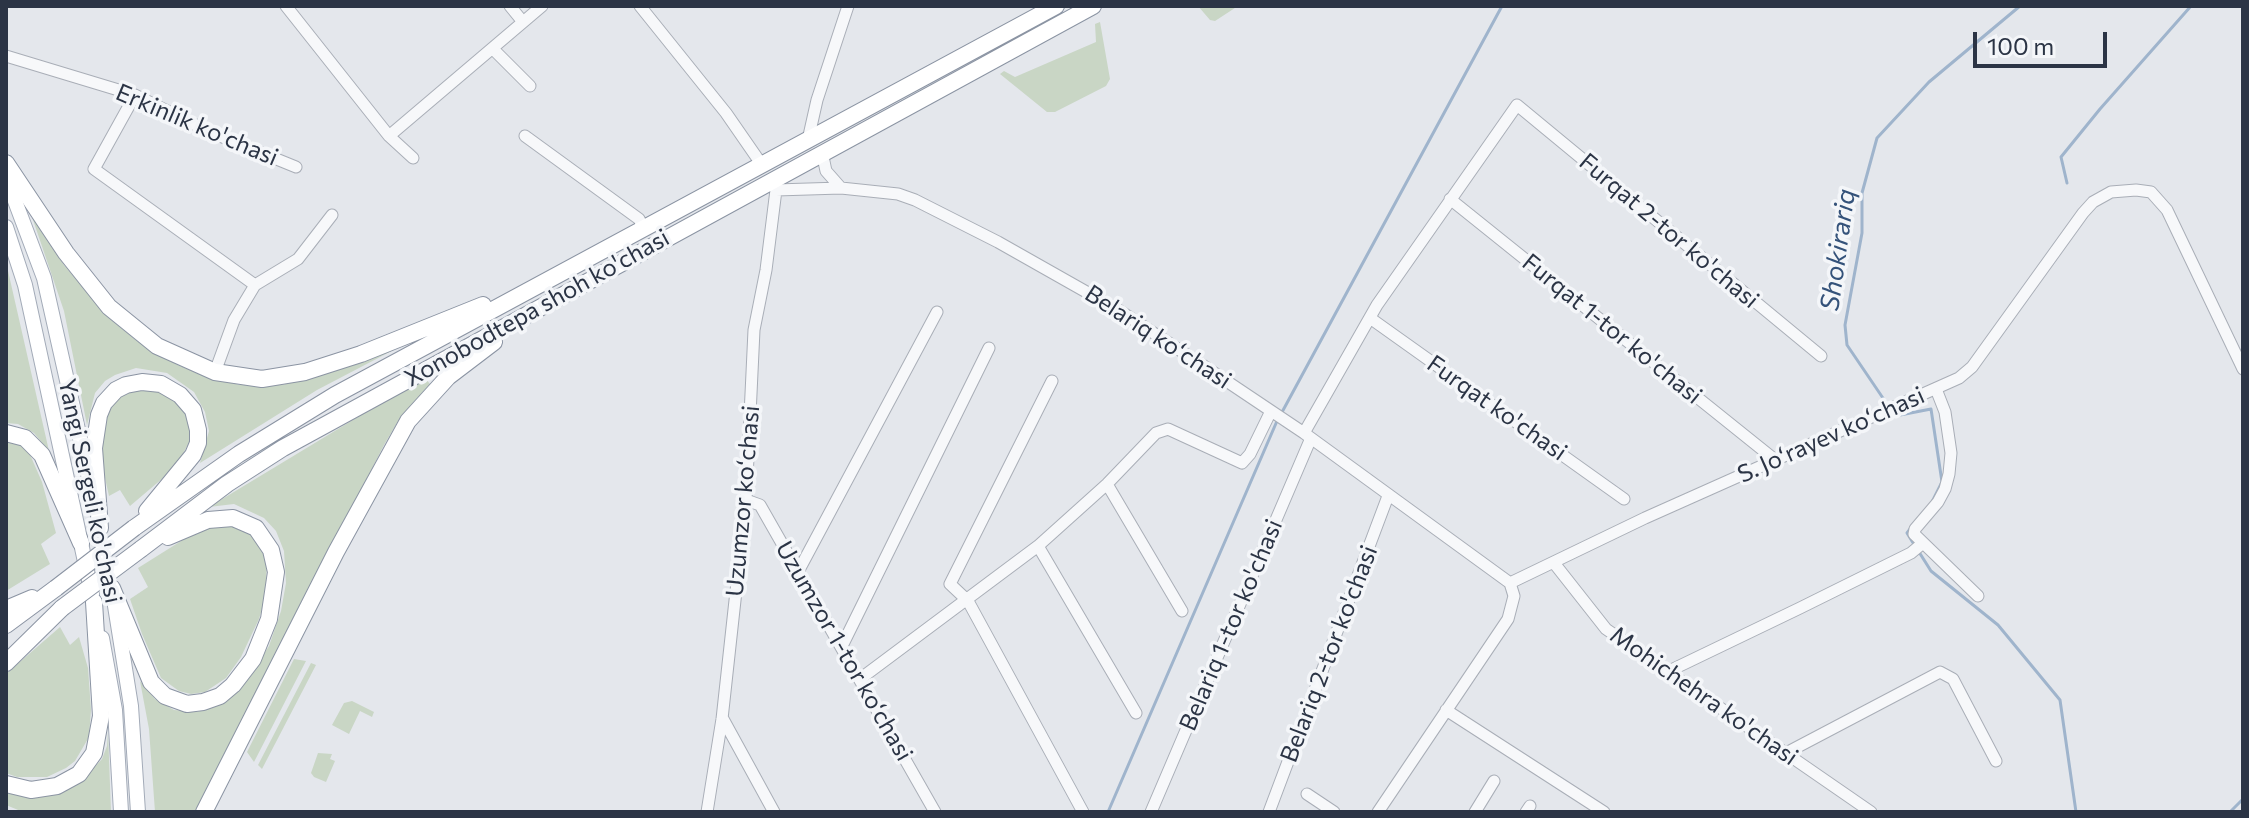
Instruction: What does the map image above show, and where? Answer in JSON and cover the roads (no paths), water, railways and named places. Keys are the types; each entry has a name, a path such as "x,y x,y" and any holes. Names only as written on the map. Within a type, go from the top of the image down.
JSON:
{"highway":[{"name":"Xonobodtepa shoh ko'chasi","path":"6,625 134,528 239,454 308,411 808,140 1061,11 1093,6"},
{"name":"Xonobodtepa shoh ko'chasi","path":"6,650 227,484 283,448 565,292 774,185 822,152 1061,11"},
{"path":"6,163 74,265 109,307 157,346 215,372 262,379 305,372 361,354 555,276"},
{"path":"762,165 774,185"},
{"path":"204,812 343,539 408,421 448,377 565,292"},
{"path":"100,528 94,460 99,415 104,403 116,390 126,385 148,382 167,386 189,405 197,423 198,439 196,449 181,471 134,528"},
{"path":"6,433 25,438 42,455 81,543"},
{"path":"112,588 151,682 165,696 187,704 203,702 220,696 245,673 264,632 274,595 274,561 261,532 240,519 215,518 141,549"},
{"path":"6,609 56,588"},
{"path":"6,784 26,790 57,786 79,774 94,753 101,716 94,602"},
{"path":"6,663 62,608"}],"main road":[{"name":"Yangi Sergeli ko'chasi","path":"6,177 44,278 100,528 131,706 138,812"},
{"name":"Yangi Sergeli ko'chasi","path":"6,227 25,285 94,602 115,710 121,812"}],"street":[{"path":"286,6 389,136 413,158"},
{"path":"510,6 523,22"},
{"path":"389,136 542,6"},
{"path":"640,6 741,133 762,165"},
{"path":"808,140 817,100 848,6"},
{"path":"493,49 530,86"},
{"name":"Erkinlik ko'chasi","path":"6,56 135,95 210,132 296,167"},
{"path":"135,95 94,169 255,285"},
{"name":"Belariq 1-tor ko'chasi","path":"1151,812 1307,436 1370,318 1517,105"},
{"name":"Furqat 2-tor ko'chasi","path":"1517,105 1821,356"},
{"path":"525,136 639,219 644,229"},
{"path":"822,152 826,171 841,188"},
{"name":"Belariq koʻchasi","path":"774,185 841,188 907,196 998,242 1120,311 1271,411 1510,583"},
{"name":"Uzumzor koʻchasi","path":"707,812 722,719 746,500 754,330 766,270 774,185"},
{"name":"S. Joʻrayev koʻchasi","path":"1510,583 1774,459 1959,378 1972,367 2087,207 2102,196 2120,190 2151,192 2167,210 2243,369"},
{"name":"Furqat 1-tor ko'chasi","path":"1450,199 1774,459"},
{"path":"215,372 234,320 255,285 298,259 332,215"},
{"path":"799,570 937,312"},
{"name":"Furqat ko'chasi","path":"1370,318 1624,499"},
{"path":"842,646 989,348"},
{"path":"1052,381 950,584 968,601 1083,812"},
{"path":"1936,389 1945,412 1951,453 1945,489 1913,532 1978,596"},
{"path":"860,679 1038,546 1162,430 1168,429 1242,463 1250,454 1271,411"},
{"path":"1107,484 1182,611"},
{"name":"Belariq 2-tor ko'chasi","path":"1269,812 1388,496"},
{"name":"Uzumzor 1-tor ko‘chasi","path":"746,500 760,505 935,812"},
{"path":"1667,672 1911,553 1923,543"},
{"path":"1038,546 1136,713"},
{"name":"Mohichehra ko'chasi","path":"1554,563 1606,629 1871,812"},
{"path":"1378,812 1508,619 1514,596 1510,583"},
{"path":"1786,753 1940,672 1953,679 1996,761"},
{"path":"1446,710 1604,812"},
{"path":"722,719 774,812"},
{"path":"1475,812 1494,781"},
{"path":"1307,794 1334,812"}],"waterway":[{"path":"1281,414 1502,6"},
{"name":"Shokirariq","path":"1889,407 1847,345 1845,325 1862,233 1862,193 1877,138 1929,82 2020,6"},
{"path":"2067,183 2061,157 2191,6"},
{"name":"Shokirariq","path":"1893,413 1895,416 1931,409 1942,482 1932,502"},
{"path":"1108,812 1277,421"},
{"name":"Shokirariq","path":"1910,529 1907,533 1915,546"},
{"name":"Shokirariq","path":"1919,552 1931,571 1998,625 2060,700 2076,812"},
{"path":"2230,812 2243,799"}]}
